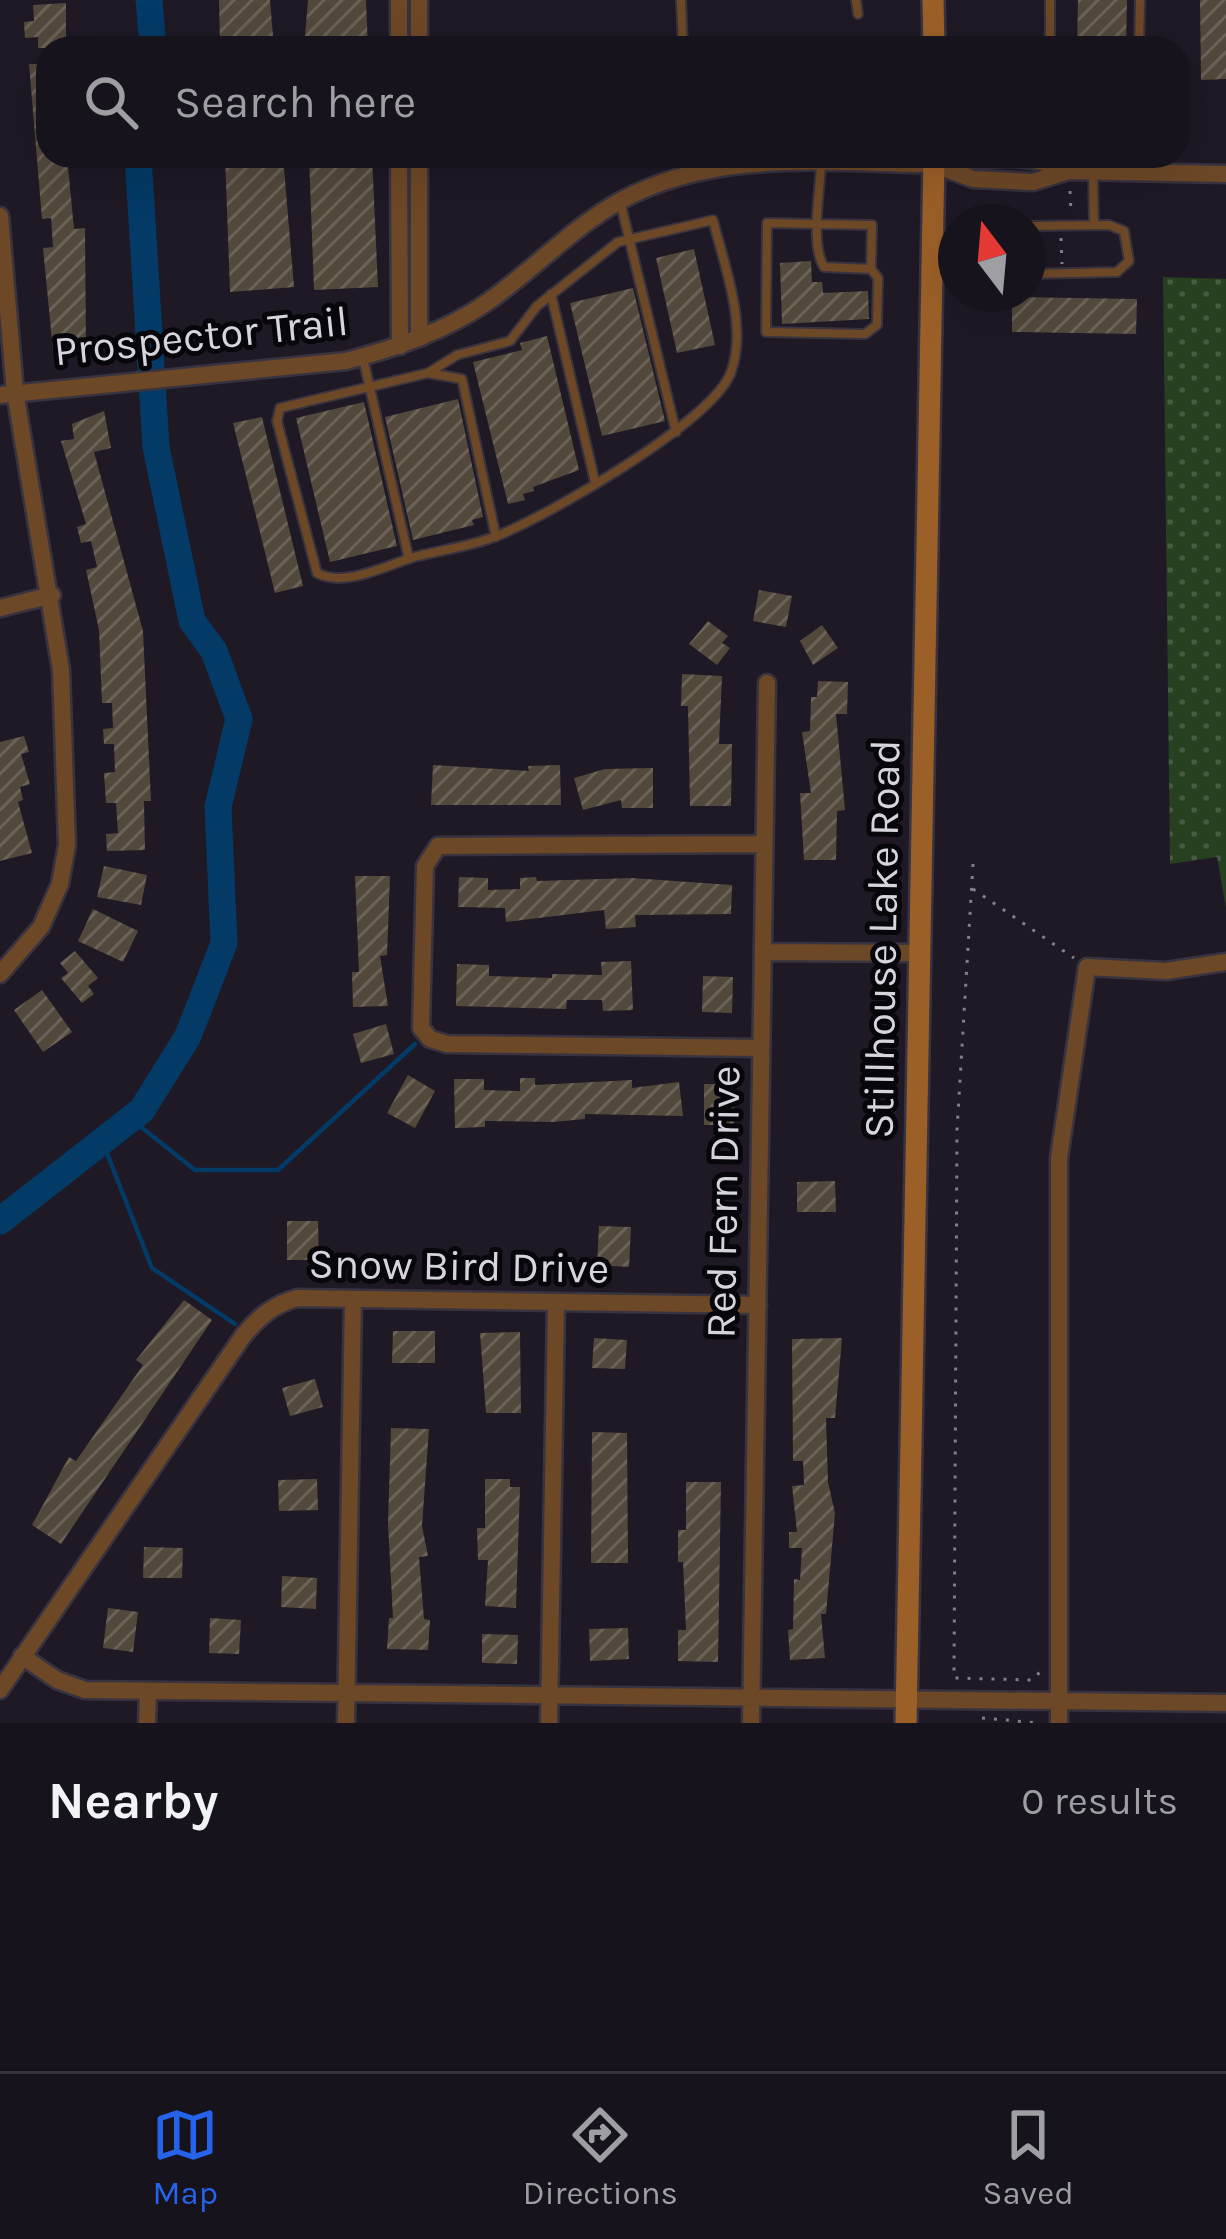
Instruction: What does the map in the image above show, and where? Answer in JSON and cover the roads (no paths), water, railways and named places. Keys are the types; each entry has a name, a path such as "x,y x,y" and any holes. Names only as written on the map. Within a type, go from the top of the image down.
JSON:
{"main road":[{"path":"933,0 934,36"},
{"name":"Stillhouse Lake Road","path":"906,1723 934,168"}],"street":[{"path":"399,0 399,36"},
{"path":"418,0 418,36"},
{"path":"399,168 400,346"},
{"path":"419,168 419,338"},
{"name":"Prospector Trail","path":"8,393 363,356 400,346 488,302 620,201 682,168"},
{"name":"Prospector Trail","path":"951,168 974,179 1033,182 1070,170 1226,173"},
{"path":"0,216 8,393 52,595 61,670 68,844 61,884 41,927 0,974"},
{"path":"0,608 52,595"},
{"name":"Red Fern Drive","path":"751,1723 767,682"},
{"path":"761,1048 446,1044 430,1039 421,1028 425,866 438,846 764,844"},
{"path":"763,952 921,953"},
{"path":"1059,1723 1059,1158 1087,967 1166,971 1226,962"},
{"name":"Snow Bird Drive","path":"0,1690 262,1314 297,1298 758,1305"},
{"path":"346,1723 353,1299"},
{"path":"550,1723 556,1304"},
{"path":"22,1656 58,1680 85,1690 1226,1703"},
{"path":"147,1723 148,1690"}],"lane":[{"path":"681,0 682,36"},
{"path":"856,0 858,14"},
{"path":"1050,0 1050,36"},
{"path":"1138,36 1140,0"},
{"path":"821,168 820,265 871,269"},
{"path":"1093,171 1094,225"},
{"path":"620,201 676,432"},
{"path":"713,220 736,317 729,378 676,432 496,537 337,577 317,573 277,422 280,409 428,373 457,355 510,341 551,294 632,236 713,220"},
{"path":"767,223 819,224 872,225 871,269 878,278 878,325 871,332 766,332 767,223"},
{"path":"1046,226 1094,225 1124,231 1129,261 1117,272 1046,274"},
{"path":"551,294 596,482"},
{"path":"363,356 409,559"},
{"path":"428,373 462,379 496,537"}],"waterway":[{"path":"149,0 152,36"},
{"path":"0,1221 142,1110 188,1036 224,943 218,807 239,719 214,651 192,621 156,447 139,168"},
{"path":"131,1119 195,1170 278,1170 415,1044"},
{"path":"103,1143 152,1268 235,1324"}]}
